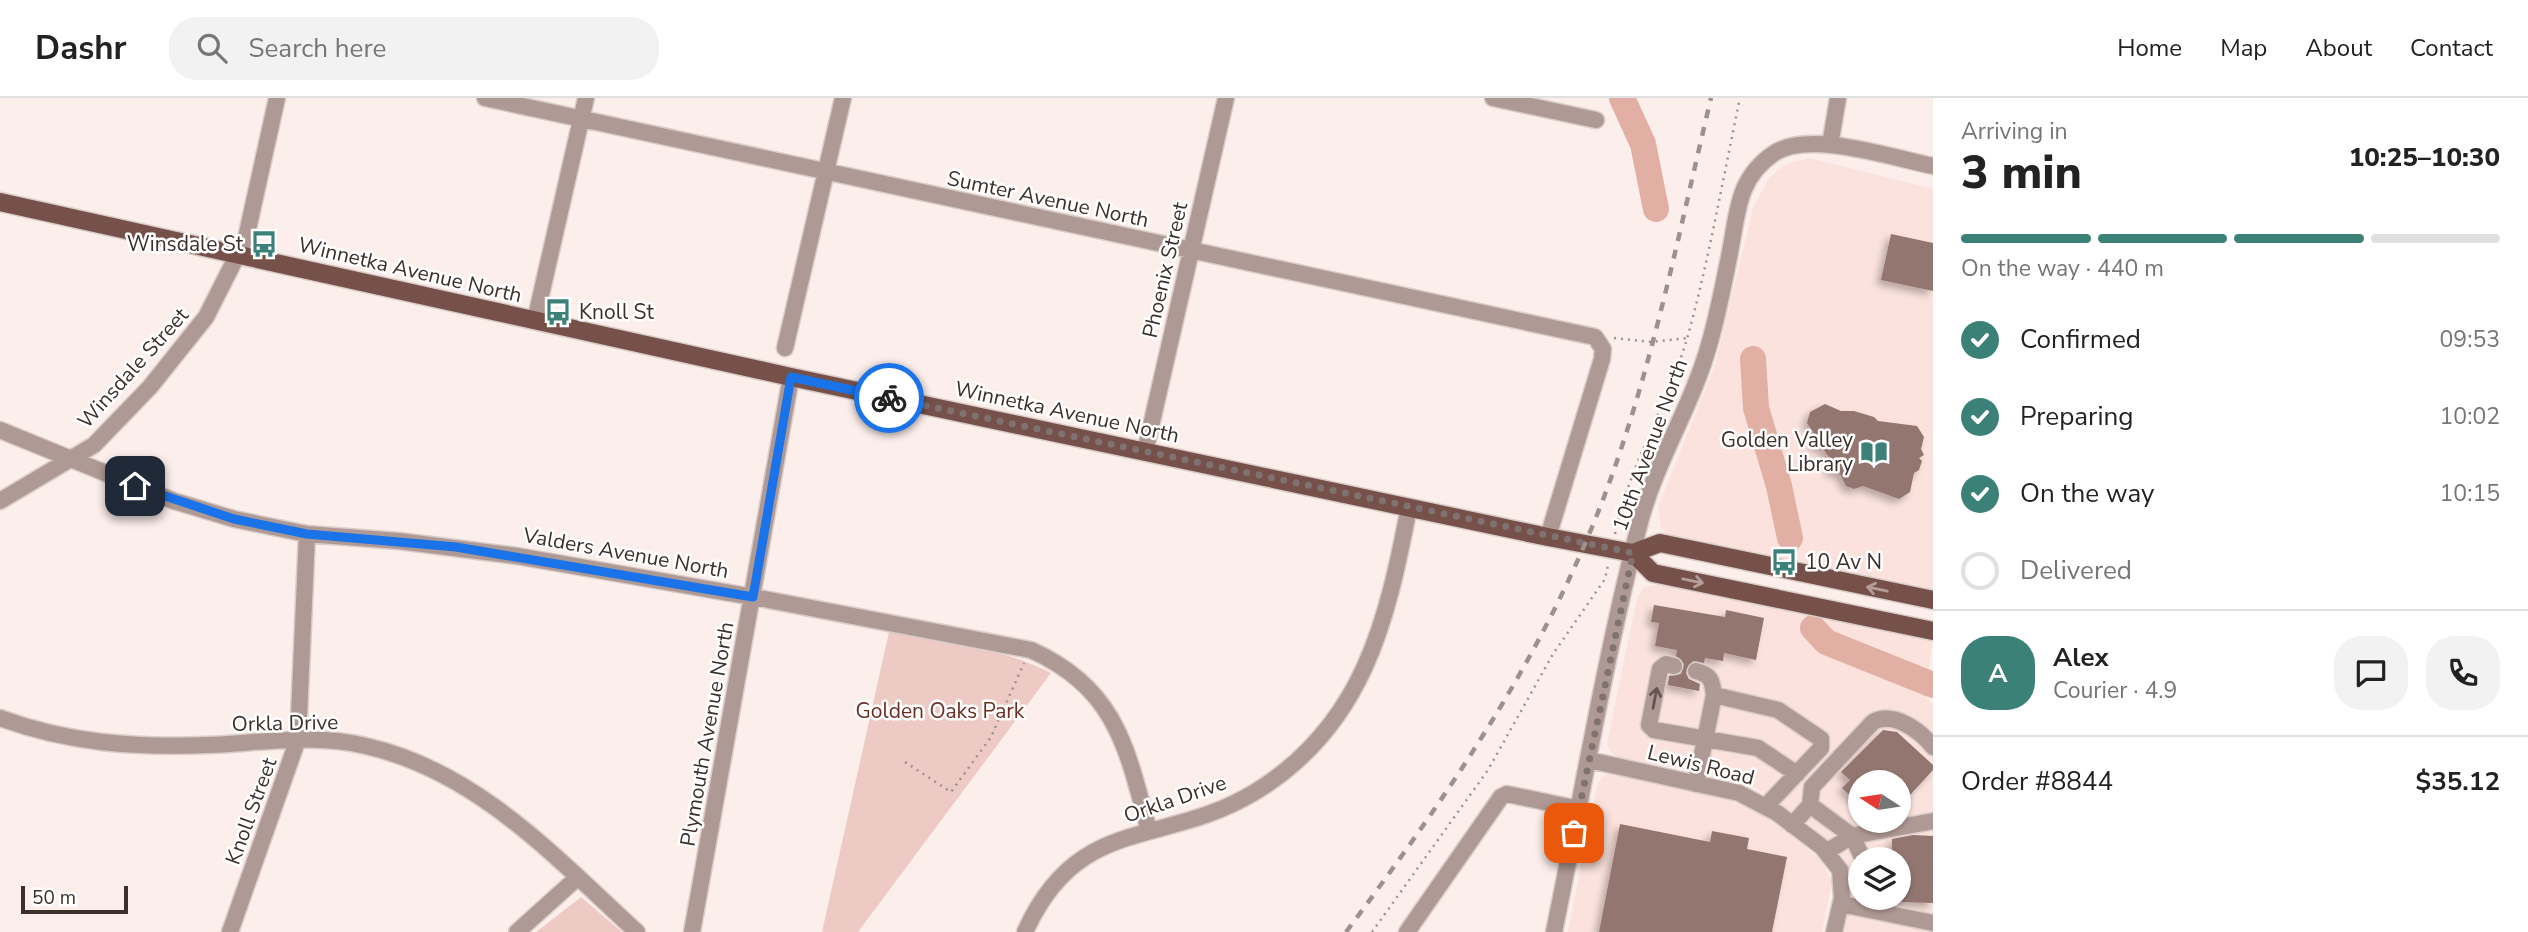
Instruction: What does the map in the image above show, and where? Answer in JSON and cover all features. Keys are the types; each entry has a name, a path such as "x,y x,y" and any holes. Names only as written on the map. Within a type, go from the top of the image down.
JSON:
{"main road":[{"name":"Winnetka Avenue North","path":"0,202 791,377 1548,537 1633,553 1660,543 1933,600"},
{"name":"Winnetka Avenue North","path":"1633,553 1653,573 1933,631"}],"street":[{"name":"Winsdale Street","path":"0,501 94,445 150,387 206,317 246,238 277,98"},
{"name":"Sumter Avenue North","path":"485,98 825,173 1588,334 1601,342"},
{"path":"535,321 586,98"},
{"path":"785,348 843,98"},
{"name":"Phoenix Street","path":"1145,452 1226,98"},
{"path":"1493,98 1596,120"},
{"path":"1838,98 1830,145 1933,166"},
{"name":"10th Avenue North","path":"1554,932 1633,553 1651,489 1708,348 1739,195 1752,172 1776,151 1797,146 1830,145"},
{"path":"1548,537 1602,359 1601,342"},
{"name":"Plymouth Avenue North","path":"692,932 791,377"},
{"name":"Valders Avenue North","path":"0,430 174,501 234,519 307,534 456,547 753,597 1031,650 1059,663 1083,681 1103,704 1119,730 1129,757 1149,831"},
{"name":"Orkla Drive","path":"1025,932 1048,888 1067,868 1090,852 1218,810 1255,792 1288,767 1325,730 1363,675 1378,638 1409,507"},
{"name":"Knoll Street","path":"230,932 298,739 307,534"},
{"path":"1674,666 1666,664 1660,669 1649,725 1654,730 1758,748 1797,774"},
{"path":"1696,671 1707,674 1712,679 1714,695 1696,784"},
{"path":"1714,695 1778,710 1821,739 1821,748 1766,806"},
{"path":"1792,825 1810,805 1812,787 1873,722 1881,717 1900,721 1933,747"},
{"name":"Orkla Drive","path":"0,718 39,733 98,743 208,746 298,739 365,745 410,759 455,780 526,831 637,932"},
{"name":"Lewis Road","path":"1589,760 1740,793 1766,806 1826,852 1840,870 1840,904 1834,932"},
{"path":"1407,932 1501,797 1507,794 1580,808"},
{"path":"1810,805 1852,836 1857,847"},
{"path":"1826,852 1852,836 1933,821"},
{"path":"517,932 577,878"},
{"path":"1840,904 1848,904"},
{"path":"1889,910 1933,923"}],"path":[{"path":"1601,342 1611,338 1652,342 1687,338"},
{"path":"905,762 951,792 991,737 1031,650"}],"shaded area":[{"path":"1809,158 1933,189 1933,590 1667,535 1661,527 1658,507 1715,365 1753,208 1769,178 1786,164"},
{"path":"1666,584 1933,641 1925,696 1933,704 1933,932 1842,932 1848,902 1848,910 1911,910 1911,847 1848,847 1848,875 1843,857 1831,843 1757,789 1734,779 1618,757 1610,751 1607,744 1637,598 1644,587"},
{"path":"1608,773 1721,797 1760,814 1790,835 1822,861 1832,882 1822,932 1568,932 1598,782"}],"green space":[{"name":"Golden Oaks Park","path":"889,632 992,651 1051,673 858,932 822,932"},
{"path":"581,897 622,932 536,932"}],"building":[{"path":"1891,234 1933,243 1933,291 1881,280"},
{"name":"Golden Valley Library","path":"1825,404 1841,411 1854,411 1874,417 1878,421 1917,426 1924,437 1921,449 1924,455 1919,458 1922,461 1919,470 1914,473 1910,492 1899,499 1863,486 1854,489 1846,486 1840,474 1829,471 1831,460 1823,449 1813,446 1815,435 1807,423 1810,412"},
{"path":"1654,605 1725,617 1726,610 1764,618 1756,660 1724,653 1723,661 1705,658 1704,663 1693,661 1686,673 1689,679 1700,684 1699,691 1668,685 1669,676 1681,674 1684,664 1676,656 1677,650 1655,646 1659,623 1651,622"},
{"path":"1883,730 1897,732 1933,765 1933,770 1911,794 1911,770 1848,770 1848,778 1841,772"},
{"path":"1848,782 1848,794 1842,788"},
{"path":"1620,824 1710,842 1712,831 1749,838 1747,849 1787,857 1772,932 1599,932"},
{"path":"1913,835 1933,836 1933,903 1911,902 1911,847 1892,847 1892,839"}],"waterway":[{"path":"1622,98 1643,144 1656,209"},
{"path":"1753,359 1756,408 1779,486 1790,538"},
{"path":"1813,628 1826,642 1933,685"}],"railway":[{"path":"1346,932 1477,745 1534,648 1584,546 1606,492 1642,381 1711,98"}],"way so far":[{"path":"889,398 1633,553 1574,833"}],"place":[{"name":"Winsdale St","path":"264,244"},
{"name":"Knoll St","path":"558,312"},
{"name":"Golden Valley Library","path":"1874,452"},
{"name":"10 Av N","path":"1784,562"}],"route":[{"path":"135,486 234,519 307,534 456,547 753,597 791,377 889,398"}]}
